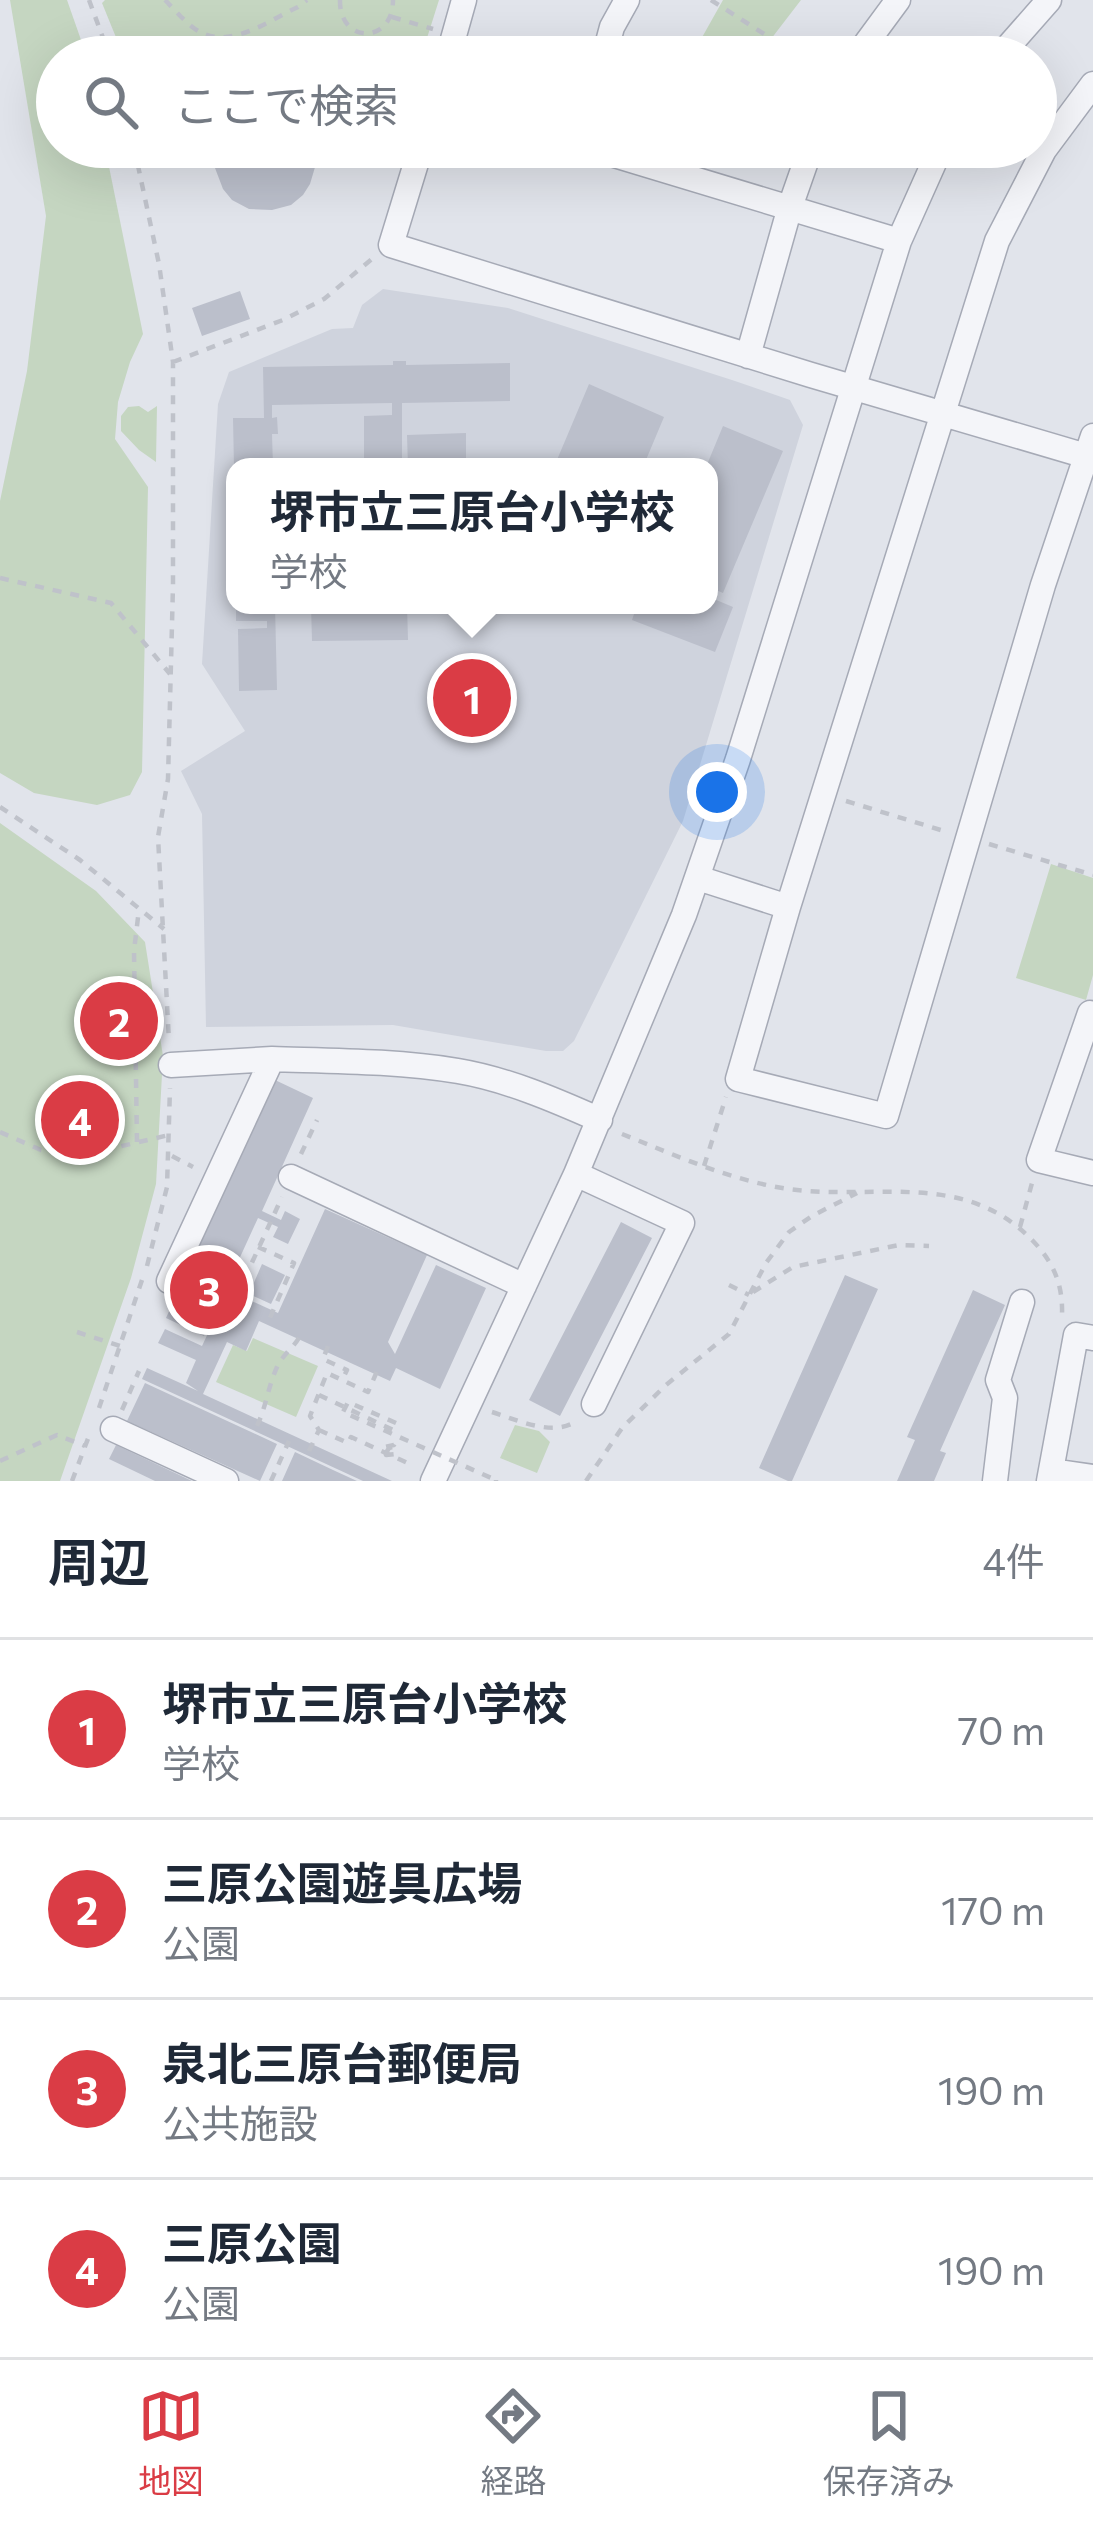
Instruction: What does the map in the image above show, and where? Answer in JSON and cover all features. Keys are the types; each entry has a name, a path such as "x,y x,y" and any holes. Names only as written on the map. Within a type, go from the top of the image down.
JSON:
{"street":[{"path":"454,36 464,0"},
{"path":"610,36 627,0"},
{"path":"871,36 898,0"},
{"path":"1017,36 1049,0"},
{"path":"1057,134 1093,84"},
{"path":"415,168 392,245 851,387 943,412 1091,450 1043,585 886,1116 739,1077 788,907 943,412 997,241 1036,168"},
{"path":"659,168 898,241"},
{"path":"748,356 804,168"},
{"path":"433,1481 576,1174 609,1126 738,759 898,241 931,168"},
{"path":"698,878 788,907"},
{"path":"1093,1014 1039,1160 1093,1173"},
{"path":"170,1281 272,1059"},
{"path":"171,1064 357,1061 461,1072 514,1087 609,1126"},
{"path":"576,1174 682,1222 594,1404"},
{"path":"291,1177 524,1286"},
{"path":"995,1481 1005,1398 998,1380 1022,1302"},
{"path":"1093,1338 1076,1336 1050,1476 1093,1477"},
{"path":"113,1429 226,1481"}],"path":[{"path":"89,0 102,36"},
{"path":"165,0 196,30 212,36"},
{"path":"235,36 307,0"},
{"path":"340,0 342,19 363,33 380,30 392,16 393,0"},
{"path":"711,0 767,36"},
{"path":"392,16 438,31"},
{"path":"72,1481 154,1244 169,1154 171,1064 158,837 168,778 173,362 138,168"},
{"path":"173,362 324,299 392,245"},
{"path":"0,578 111,603 170,674"},
{"path":"0,807 80,860 164,929"},
{"path":"137,1142 134,951 139,909"},
{"path":"704,1167 728,1090 739,1077"},
{"path":"222,1328 316,1120"},
{"path":"609,1126 745,1180 793,1190 958,1196 989,1208 1019,1227 1059,1277 1060,1333"},
{"path":"0,1132 41,1150 92,1153 169,1135"},
{"path":"169,1154 192,1167"},
{"path":"1019,1227 1039,1160"},
{"path":"586,1481 622,1428 729,1334 766,1262 789,1232 862,1191"},
{"path":"748,1294 793,1267 899,1245 929,1246"},
{"path":"258,1247 294,1263 269,1319"},
{"path":"729,1285 748,1294"},
{"path":"77,1332 120,1346"},
{"path":"256,1426 277,1367 301,1334"},
{"path":"328,1346 323,1359 347,1370 342,1380"},
{"path":"379,1369 368,1392 327,1373 310,1417 319,1430 348,1443 351,1437 412,1466"},
{"path":"319,1395 393,1430 396,1423 348,1402 344,1412 497,1481"},
{"path":"491,1411 565,1429 594,1404"},
{"path":"310,1451 319,1430"},
{"path":"0,1461 57,1435 85,1446"},
{"path":"386,1453 392,1448 394,1454 386,1455 384,1447 394,1445 398,1436"},
{"path":"271,1481 289,1441"}],"shaded area":[{"path":"383,289 508,308 790,400 803,425 683,821 574,1041 563,1051 393,1025 206,1027 202,814 181,771 245,731 202,664 218,404 229,372 332,329 353,328 362,305"}],"green space":[{"path":"10,0 67,0 80,36 36,36 36,156"},
{"path":"439,0 428,36 115,36 102,3"},
{"path":"723,0 801,0 773,36 703,36"},
{"path":"38,168 109,168 143,334 118,402 115,439 148,487 142,772 130,795 97,805 34,793 0,773 0,501 27,371 46,216"},
{"path":"139,406 148,412 157,406 156,462 121,431 121,416 128,407"},
{"path":"0,823 96,891 145,942 163,1056 156,1184 131,1278 60,1481 0,1481"},
{"path":"1051,864 1093,878 1093,975 1086,1000 1016,978"},
{"path":"253,1338 318,1366 296,1417 216,1382 233,1345 247,1351"},
{"path":"515,1425 539,1431 550,1442 537,1473 500,1458"}],"building":[{"path":"215,168 315,168 303,195 291,205 272,210 249,209 223,189"},
{"path":"240,291 250,319 202,336 192,308"},
{"path":"393,361 406,361 406,365 510,363 510,401 402,403 402,458 364,458 364,416 392,415 392,403 272,405 278,434 272,434 273,458 234,458 233,418 264,418 263,367 393,365"},
{"path":"589,384 664,417 647,458 558,458"},
{"path":"723,426 783,451 723,593 718,591 718,458 710,458"},
{"path":"466,433 466,458 408,458 407,435"},
{"path":"718,601 733,607 715,652 632,620 634,614 718,614"},
{"path":"236,614 275,614 277,690 239,691 238,629 267,628 267,621 236,621"},
{"path":"311,614 407,614 408,640 312,641"},
{"path":"275,1080 313,1098 262,1211 281,1220 285,1211 300,1219 288,1244 273,1237 278,1227 258,1218 204,1336 166,1318"},
{"path":"117,1106 121,1124 73,1141 70,1127 77,1125 76,1119"},
{"path":"325,1209 427,1255 388,1342 395,1354 436,1265 486,1288 440,1389 396,1368 390,1381 259,1321 246,1351 227,1342 203,1394 392,1481 363,1481 142,1379 147,1368 198,1391 186,1383 196,1360 158,1343 165,1329 202,1346 216,1316 233,1324 245,1298 278,1313"},
{"path":"621,1222 652,1238 560,1416 529,1400"},
{"path":"262,1264 285,1275 271,1304 249,1294"},
{"path":"845,1275 878,1289 792,1481 788,1481 759,1468"},
{"path":"973,1290 1005,1305 940,1451 946,1453 934,1481 897,1481 915,1440 907,1437"},
{"path":"145,1383 277,1444 260,1481 127,1421"},
{"path":"116,1445 192,1481 155,1481 109,1459"},
{"path":"295,1452 333,1470 357,1481 282,1481"}],"place":[{"name":"堺市立三原台小学校","path":"472,698"},
{"name":"三原公園遊具広場","path":"119,1021"},
{"name":"三原公園","path":"80,1120"},
{"name":"泉北三原台郵便局","path":"209,1290"}]}
